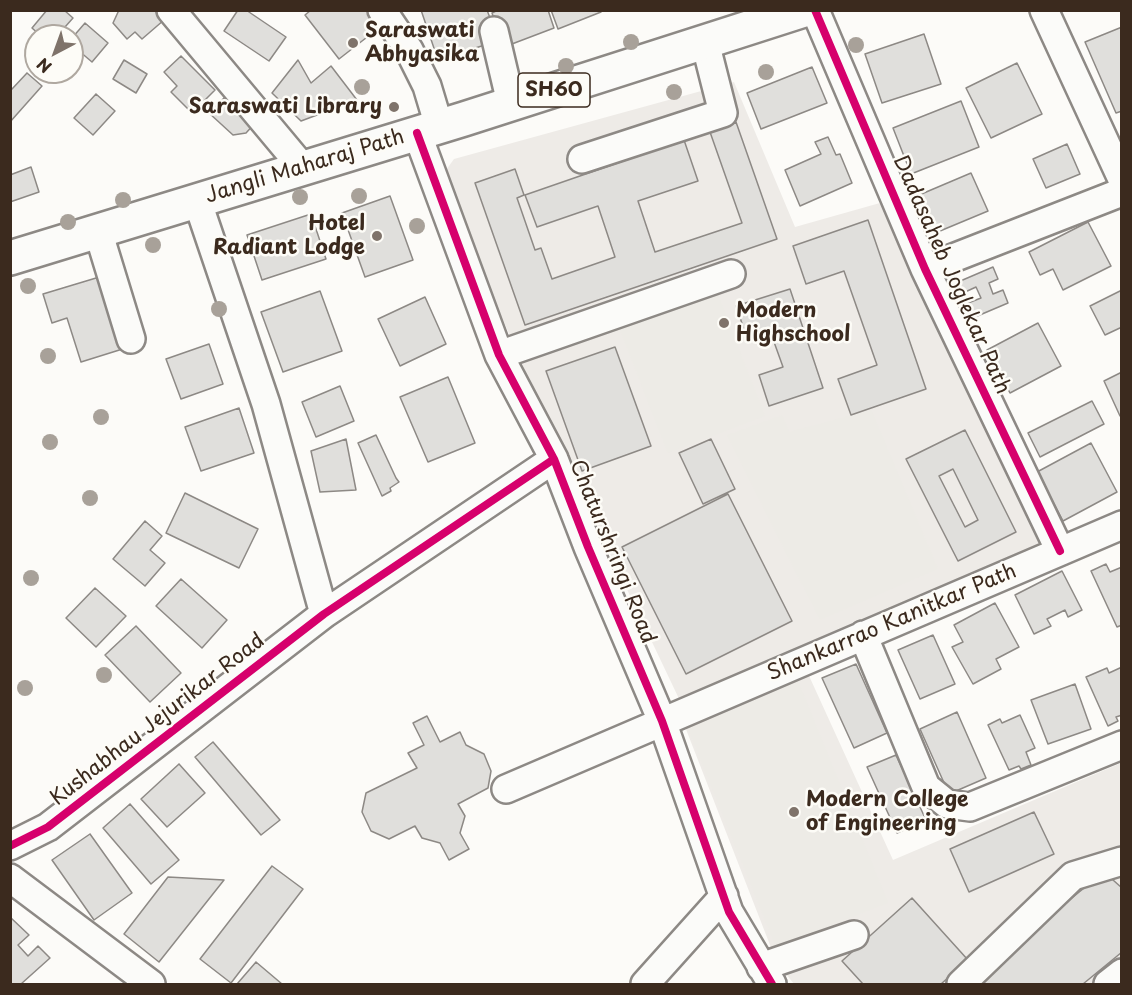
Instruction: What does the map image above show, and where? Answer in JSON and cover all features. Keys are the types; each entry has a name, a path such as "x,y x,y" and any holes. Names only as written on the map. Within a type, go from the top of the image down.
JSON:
{"main road":[{"name":"Jangli Maharaj Path","path":"10,258 428,130 804,10"}],"street":[{"path":"171,10 303,168"},
{"name":"Chaturshringi Road","path":"382,10 409,50 427,86 428,130 499,355 554,459 588,547 662,721 729,912 767,976"},
{"name":"Dadasaheb Joglekar Path","path":"815,10 925,269 1060,551"},
{"path":"1044,10 1122,179"},
{"path":"494,31 511,104"},
{"path":"582,159 723,113 705,42"},
{"path":"925,269 1122,192"},
{"path":"197,200 266,405 324,614"},
{"path":"98,231 131,339"},
{"path":"499,355 730,274"},
{"name":"Kushabhau Jejurikar Road","path":"10,846 48,827 324,614 554,459"},
{"name":"Shankarrao Kanitkar Path","path":"506,789 1122,525"},
{"path":"863,635 926,787 946,804 970,807 1122,745"},
{"path":"961,984 1073,876 1122,861"},
{"path":"10,878 151,984"},
{"path":"645,984 724,896"},
{"path":"767,976 854,935"},
{"path":"1108,984 1122,973"}],"shaded area":[{"name":"Modern Highschool","path":"734,82 795,227 887,201 1046,545 681,703 546,419 441,177 454,159"},
{"path":"714,285 765,416 668,453 617,322"},
{"path":"871,410 938,569 820,620 727,435 782,415 789,432"},
{"name":"Modern College of Engineering","path":"805,667 893,860 1121,763 1121,984 794,984 777,963 682,719"},
{"path":"798,681 888,903 776,947 687,726"}],"building":[{"path":"47,10 64,10 73,18 68,24 35,24"},
{"path":"119,10 156,10 164,20 142,39 135,32 127,39 113,23"},
{"path":"238,10 246,10 286,37 269,61 224,31"},
{"path":"311,10 367,10 380,27 339,59 305,15"},
{"path":"421,10 487,10 490,18 487,19 494,42 438,60"},
{"path":"498,10 548,10 554,28 504,47 492,13"},
{"path":"551,10 600,10 601,12 558,29"},
{"path":"84,24 108,43 92,62 84,55"},
{"path":"1122,27 1122,111 1116,113 1085,42"},
{"path":"924,34 941,84 882,103 865,54"},
{"path":"181,56 215,90 192,113 171,92 177,86 164,72"},
{"path":"124,60 147,74 136,93 113,79"},
{"path":"298,60 311,83 331,66 357,100 301,121 272,93"},
{"path":"1017,63 1042,114 991,138 966,88"},
{"path":"812,67 827,103 761,129 747,93"},
{"path":"24,76 24,84 42,86 10,122 10,88 12,89"},
{"path":"229,93 257,121 246,133 233,135 209,113"},
{"path":"96,94 115,111 93,135 74,118"},
{"path":"961,101 979,147 911,174 893,128"},
{"path":"736,122 777,239 525,325 475,183 515,169 524,195 517,198 535,250 541,248 552,279 615,257 598,206 537,227 525,195 684,140 698,181 638,201 655,252 742,223 710,132"},
{"path":"828,137 836,155 840,154 852,183 800,206 785,170 821,154 815,142"},
{"path":"1067,144 1080,174 1046,188 1033,159"},
{"path":"31,167 39,192 10,202 10,175"},
{"path":"971,173 988,211 928,236 912,198"},
{"name":"Hotel Radiant Lodge","path":"390,196 413,260 365,277 342,213"},
{"path":"311,214 326,259 262,280 247,235"},
{"path":"868,220 926,389 851,415 838,379 877,365 844,271 806,284 793,246"},
{"path":"1088,222 1111,266 1063,290 1053,269 1040,275 1029,252"},
{"path":"993,267 998,279 989,283 993,294 1003,290 1008,303 975,317 968,303 981,298 976,287 963,293 958,282"},
{"path":"106,275 129,347 81,362 67,318 52,323 43,294"},
{"path":"790,289 823,388 769,406 759,375 783,367 769,328 746,335 736,306"},
{"path":"1122,290 1122,327 1105,335 1090,306"},
{"path":"320,291 342,351 283,372 261,312"},
{"path":"425,297 446,344 400,366 378,319"},
{"path":"1038,323 1061,366 1010,393 987,350"},
{"path":"209,344 223,384 181,399 166,359"},
{"path":"615,347 651,446 582,471 546,371"},
{"path":"1122,372 1122,415 1120,416 1104,381"},
{"path":"448,377 475,443 428,462 400,397"},
{"path":"340,386 354,421 316,437 302,402"},
{"path":"1092,401 1104,424 1040,457 1028,433"},
{"path":"239,408 254,453 201,471 185,427"},
{"path":"965,430 1016,532 958,561 906,459","holes":["953,469 978,520 965,527 939,476"]},
{"path":"376,435 399,482 390,488 391,491 382,496 358,443"},
{"path":"346,439 356,490 320,492 311,451"},
{"path":"711,439 735,489 703,504 679,453"},
{"path":"1091,443 1117,492 1063,521 1037,472"},
{"path":"185,493 258,529 239,568 166,533"},
{"path":"728,494 792,621 686,674 622,547"},
{"path":"145,521 162,536 150,550 165,563 145,586 113,559"},
{"path":"1106,564 1110,572 1122,567 1122,625 1117,627 1091,571"},
{"path":"1062,571 1082,610 1068,617 1065,610 1047,619 1051,626 1034,634 1015,595"},
{"path":"181,579 227,620 202,648 156,606"},
{"path":"95,588 126,616 96,647 66,618"},
{"path":"995,603 1019,647 996,659 1001,669 973,684 952,647 963,642 954,625"},
{"path":"136,626 181,673 150,702 105,655"},
{"path":"933,635 955,684 920,699 898,650"},
{"path":"856,664 887,733 854,748 822,678"},
{"path":"1122,667 1122,715 1116,717 1118,721 1108,726 1086,677 1107,668 1109,673"},
{"path":"1075,684 1091,729 1048,744 1031,700"},
{"path":"957,712 986,778 949,794 920,729"},
{"path":"1020,715 1035,748 1026,752 1031,765 1009,770 988,725 1000,719 1002,723"},
{"path":"427,716 440,742 460,732 466,745 484,754 491,771 488,788 458,804 465,816 460,833 469,849 449,860 440,843 422,838 415,826 389,839 371,831 362,812 366,793 417,768 408,753 424,745 413,723"},
{"path":"213,742 280,820 261,835 195,757"},
{"path":"896,755 926,820 897,833 867,767"},
{"path":"179,764 205,793 167,827 141,799"},
{"path":"130,804 179,860 151,884 103,828"},
{"path":"1034,812 1054,854 969,892 950,849"},
{"path":"90,834 132,893 94,920 52,860"},
{"path":"272,866 303,889 231,983 200,959"},
{"path":"1104,872 1122,888 1122,952 1083,984 965,984"},
{"path":"168,877 224,880 159,962 124,934"},
{"path":"912,898 968,960 941,984 863,984 842,961"},
{"path":"10,917 29,935 18,945 28,956 38,946 50,958 21,984 10,984"},
{"path":"256,962 282,984 237,984"}],"cycle path":[{"path":"815,10 925,269 1060,551"},
{"path":"417,133 499,355 554,459 588,547 662,721 729,912 772,984"},
{"path":"10,846 48,827 324,614 554,459"}],"place":[{"name":"Saraswati Abhyasika","path":"353,43"},
{"name":"Saraswati Library","path":"394,107"},
{"name":"Hotel Radiant Lodge","path":"377,236"},
{"name":"Modern Highschool","path":"724,323"},
{"name":"Modern College of Engineering","path":"794,812"}]}
